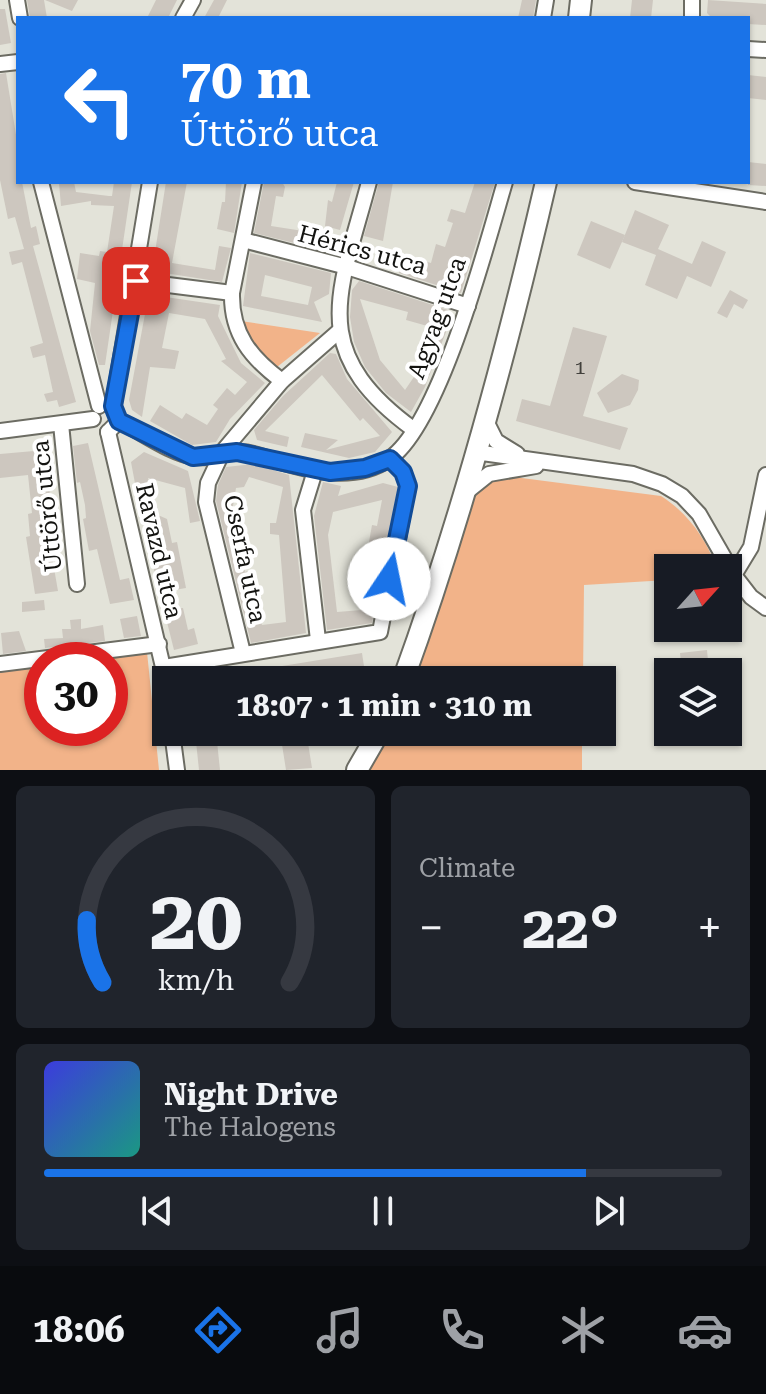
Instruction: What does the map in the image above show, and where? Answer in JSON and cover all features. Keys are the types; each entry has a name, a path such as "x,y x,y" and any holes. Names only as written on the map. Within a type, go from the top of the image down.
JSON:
{"main road":[{"path":"408,666 464,494 545,184"},
{"path":"357,770 371,746"}],"street":[{"name":"Ravazd utca","path":"42,184 102,411 114,426 163,666"},
{"path":"150,184 136,281 102,411 101,430 114,426 193,457 223,451 252,454 315,471 349,471 390,459 403,472 408,486 380,632 243,653 195,666"},
{"path":"254,184 231,311 254,360 282,381"},
{"path":"368,184 338,302 338,332 367,387 413,429"},
{"name":"Agyag utca","path":"390,459 413,429 434,391 468,306 504,184"},
{"path":"658,184 766,202"},
{"name":"Hérics utca","path":"243,240 347,267 468,306"},
{"path":"136,281 232,293"},
{"name":"Cserfa utca","path":"243,653 206,502 208,483 223,451 282,381 338,332"},
{"name":"Úttörő utca","path":"0,431 61,424 102,411"},
{"path":"485,419 493,436 505,449 552,464"},
{"name":"Úttörő utca","path":"61,424 77,584"},
{"path":"475,452 633,474 662,484 682,496 699,514 722,554"},
{"path":"475,452 484,462 504,470"},
{"path":"464,494 483,478 504,470 552,464"},
{"path":"315,471 303,520 318,640"},
{"path":"742,562 751,547 766,475"},
{"path":"742,585 766,608"},
{"path":"0,664 159,644"},
{"path":"174,746 177,770"}],"shaded area":[{"path":"241,321 320,333 277,367 261,359"},
{"path":"507,476 661,496 695,528 710,554 654,554 654,581 584,585 583,666 418,666 477,492 484,484"},
{"path":"147,652 152,746 157,746 159,770 0,770 0,669 24,666 24,746 128,746 128,654"},
{"path":"384,746 582,746 582,770 369,770"}],"building":[{"path":"27,0 44,0 47,16 30,16"},
{"path":"45,0 78,0 72,11"},
{"path":"156,0 177,0 169,16 148,16"},
{"path":"214,0 227,0 219,16 205,16"},
{"path":"522,0 536,0 533,16 518,16"},
{"path":"632,0 653,0 651,16 630,16"},
{"path":"708,0 766,4 766,25 750,24 750,16 710,16 707,13"},
{"path":"0,9 5,9 11,43 0,45"},
{"path":"6,73 16,135 16,184 22,184 31,228 36,226 40,244 33,246 76,402 59,407 57,400 47,402 44,394 53,392 45,355 33,358 30,347 43,343 22,262 12,265 9,252 24,249 15,217 8,219 0,180 0,74"},
{"path":"750,75 766,77 766,100 750,98"},
{"path":"750,162 766,164 766,186 748,185"},
{"path":"59,184 74,184 76,192 112,196 114,184 132,184 105,365 99,365 90,331 95,283 77,279 80,253 99,256 100,251 107,252 114,206 91,205 91,201 61,206"},
{"path":"166,184 187,184 172,263 215,270 219,246 231,248 222,282 152,271"},
{"path":"226,184 242,184 234,233 217,229 222,202 225,202"},
{"path":"264,184 283,184 283,197 276,196 271,226 329,235 328,238 337,242 334,253 254,233"},
{"path":"336,184 353,184 340,230 325,226 328,200 332,202"},
{"path":"378,184 393,184 383,241 364,236"},
{"path":"474,184 494,184 461,293 399,273 404,255 431,263 436,244 445,247 453,223 447,221 451,209 465,213"},
{"path":"635,210 669,225 658,249 692,264 702,241 726,252 711,287 687,276 677,299 645,285 656,255 622,242"},
{"path":"591,221 625,235 610,269 577,255"},
{"path":"250,253 331,273 329,294 314,302 322,322 243,306","holes":["265,275 312,287 308,305 261,296"]},
{"path":"359,281 448,310 451,319 425,387 411,412 386,393 365,367 354,342 350,317 352,290","holes":["360,299 408,312 406,320 431,327 415,370 418,371 405,390 380,360"]},
{"path":"730,290 748,300 743,309 734,304 727,318 717,313"},
{"path":"145,294 220,305 218,316 241,363 265,383 230,419 216,442 192,445 150,421 160,405 182,419 186,413 207,425 218,409 213,405 227,388 235,395 247,382 221,361 226,359 205,319 169,313 162,348 179,351 175,369 150,367 142,417 132,410 129,400 145,314 142,314"},
{"path":"573,327 607,336 583,416 628,428 620,450 516,421 522,399 550,406"},
{"path":"330,353 336,354 347,379 392,432 375,452 349,458 301,447 305,433 338,440 326,450 380,436 363,418 360,421 322,375 265,431 289,437 287,447 257,440 254,430 283,396"},
{"path":"622,374 639,380 638,390 630,405 608,413 597,393"},
{"path":"88,443 120,580 129,578 134,600 110,604 97,549 89,551 83,519 86,518 85,505 80,482 77,483 73,446"},
{"path":"34,451 38,489 49,488 52,512 48,512 51,534 48,534 58,591 35,594 26,537 30,536 28,514 32,513 28,475 0,478 0,454"},
{"path":"144,452 188,471 200,521 190,523 185,488 148,478 158,515 167,519 172,543 177,542 186,588 174,590 175,594 160,596 137,494 131,462"},
{"path":"253,464 289,475 306,633 251,643 216,501 218,485 226,467","holes":["249,477 283,487 276,523 270,523 270,534 279,535 286,622 262,625 260,617 257,618 248,571 245,572 231,518 236,488 244,487"]},
{"path":"323,482 341,486 338,496 383,483 398,487 372,623 327,630 314,516","holes":["382,500 377,526 372,525 364,570 362,610 337,612 328,535 333,512"]},
{"path":"44,600 45,610 22,612 22,602"},
{"path":"183,608 188,630 194,628 198,644 174,650 164,610"},
{"path":"137,616 141,636 124,638 120,619"},
{"path":"81,619 81,629 103,625 105,641 44,642 44,639 63,638 62,629 71,629 70,620"},
{"path":"19,631 24,651 3,654 1,633"},
{"path":"707,650 708,658 681,658 680,653"},
{"path":"362,653 364,666 282,666"},
{"path":"196,746 217,746 220,770 199,770"},
{"path":"282,746 308,746 312,768 286,770"}],"route":[{"path":"136,281 113,406 118,412 119,421 193,457 223,451 237,452 330,472 365,468 390,459 403,472 408,486 389,579"}]}
